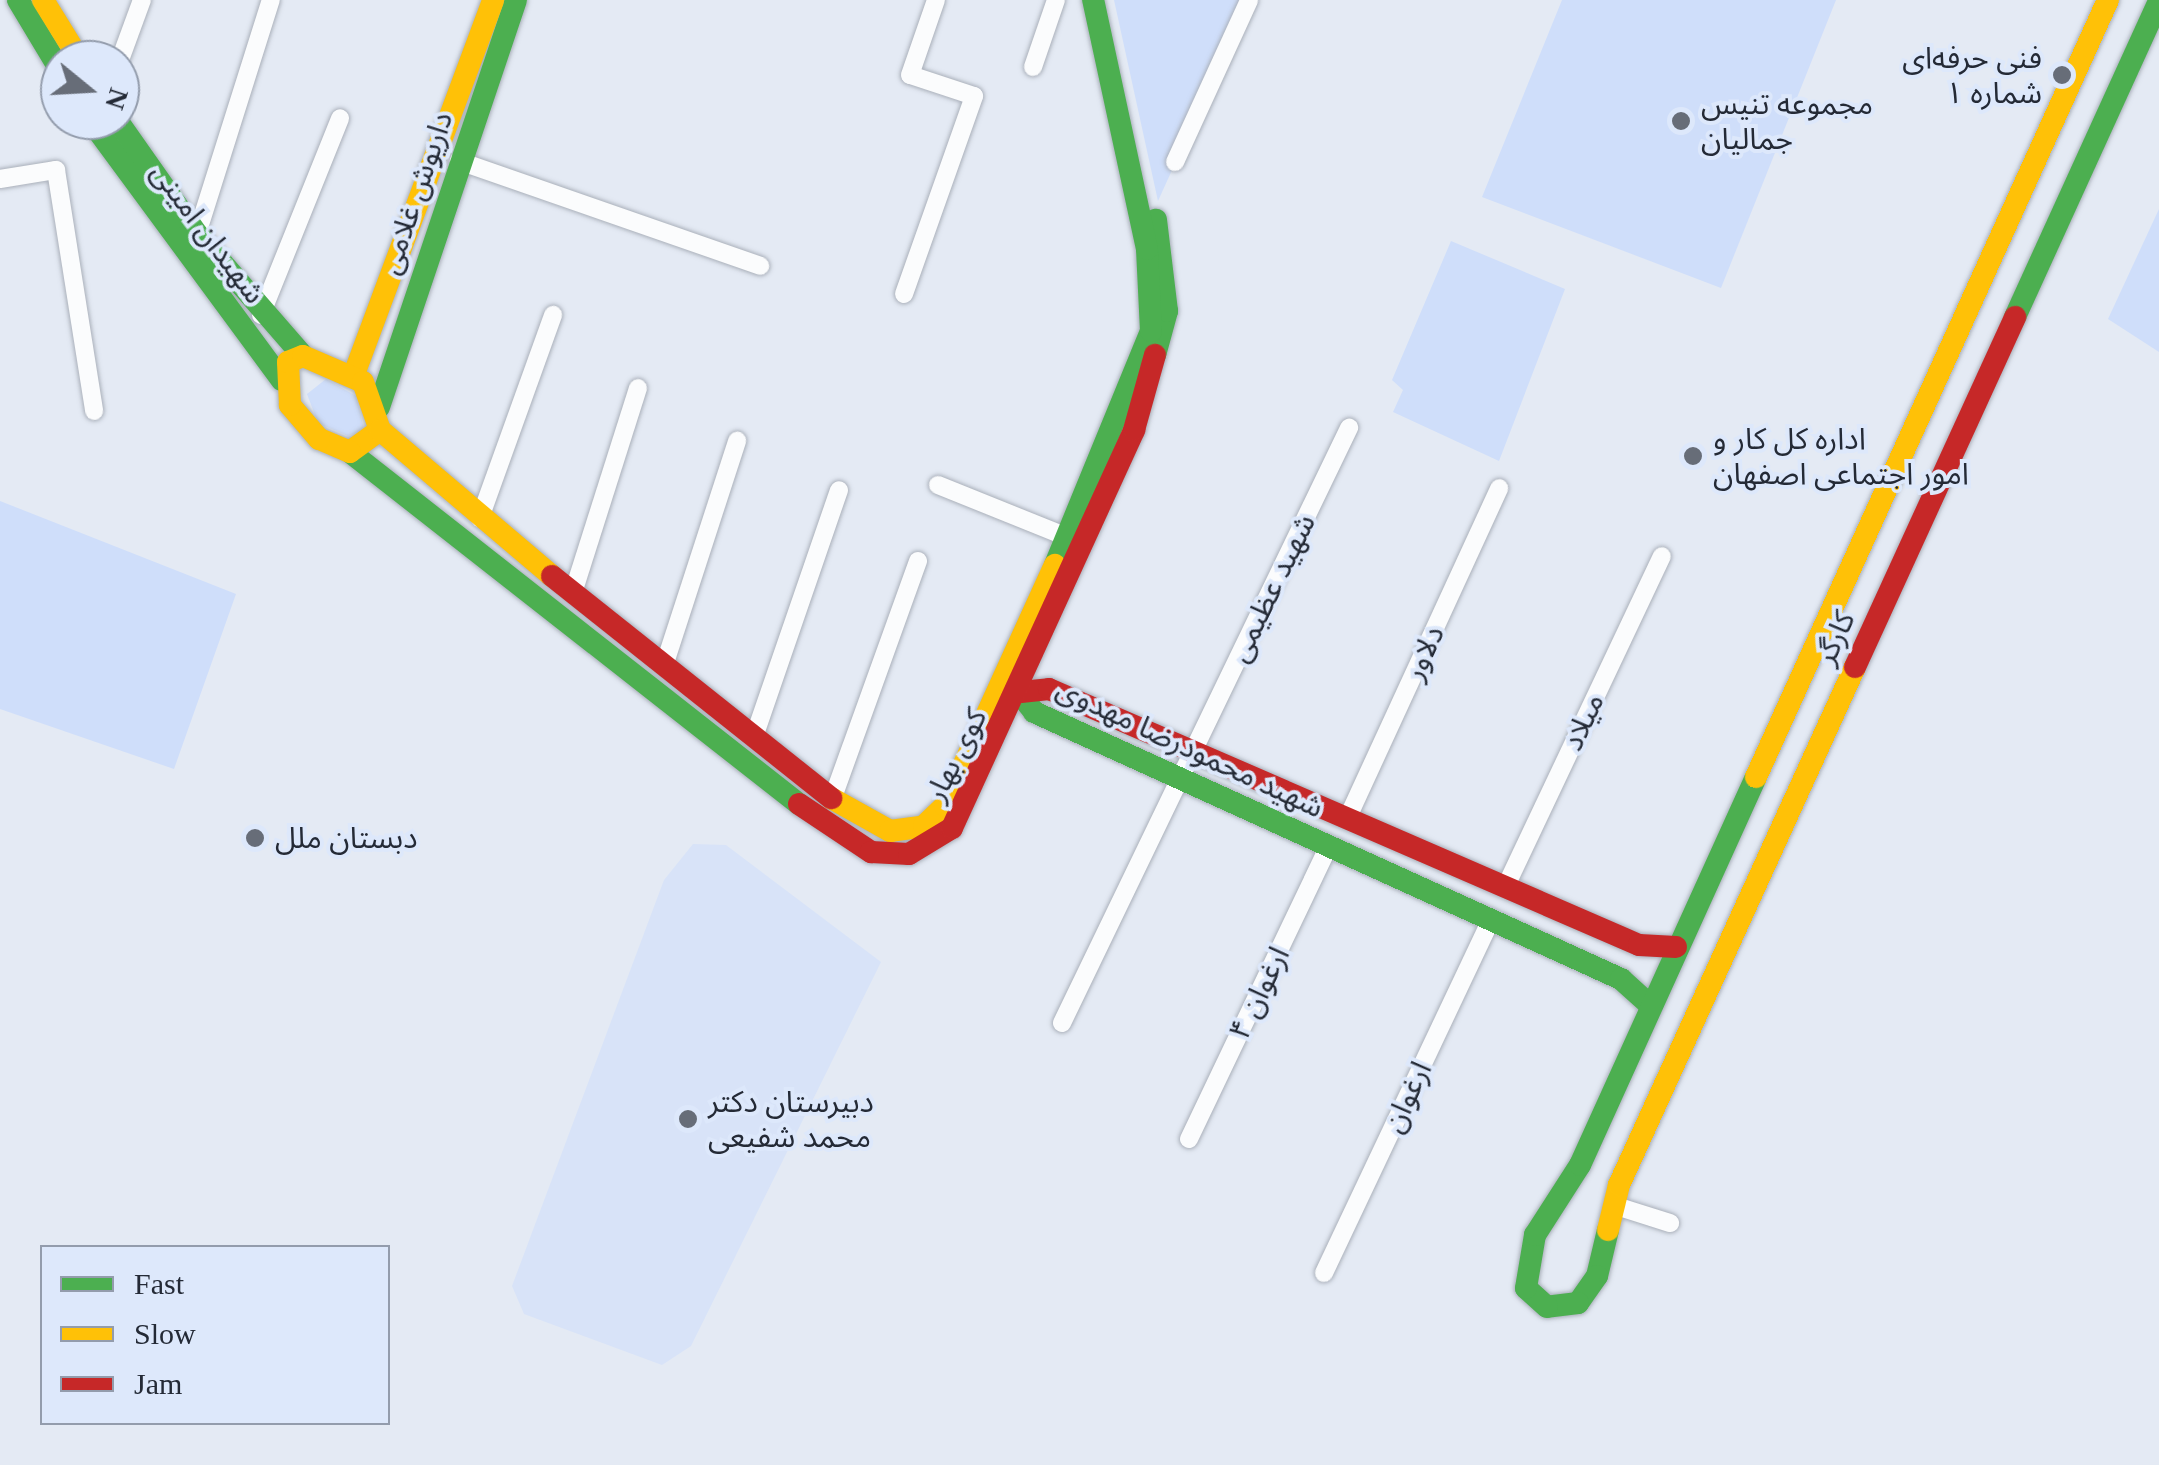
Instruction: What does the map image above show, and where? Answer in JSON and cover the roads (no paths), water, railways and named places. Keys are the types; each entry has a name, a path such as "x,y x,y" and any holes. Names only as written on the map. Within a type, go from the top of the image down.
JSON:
{"street":[{"path":"18,0 42,40"},
{"path":"44,0 68,40"},
{"path":"127,40 142,0"},
{"path":"197,234 271,0"},
{"name":"داریوش غلامی","path":"354,377 493,0"},
{"name":"داریوش غلامی","path":"379,418 459,161 516,0"},
{"path":"904,294 974,96 910,75 936,0"},
{"path":"1033,67 1056,0"},
{"name":"کوی بهار","path":"1077,541 1151,331 1148,249 1093,0"},
{"name":"کوی بهار","path":"282,380 306,427 350,452 871,852 909,854 952,828 1158,361 1168,285 1106,0"},
{"name":"کارگر","path":"2108,0 1650,1005 1524,1270 1526,1288 1548,1307 1578,1303 1597,1276 1613,1204 2159,1"},
{"path":"1175,162 1243,5"},
{"path":"262,315 340,118"},
{"name":"شهیدان امینی","path":"105,140 282,380"},
{"name":"شهیدان امینی","path":"130,140 197,234 262,315 303,356"},
{"path":"459,161 760,266"},
{"path":"0,179 56,170 94,411"},
{"path":"480,518 553,315"},
{"path":"282,380 288,362 303,356"},
{"name":"کوی بهار","path":"303,356 354,377 379,418 480,518 832,800 880,829 924,826 945,806 1014,686"},
{"path":"573,593 638,388"},
{"path":"350,452 379,418"},
{"name":"شهید عظیمی","path":"1062,1024 1349,428"},
{"path":"664,666 736,441"},
{"path":"938,485 1077,541"},
{"name":"دلاور","path":"1348,817 1499,488"},
{"path":"754,737 839,490"},
{"name":"میلاد","path":"1505,888 1662,556"},
{"path":"832,800 918,561"},
{"name":"شهید محمودرضا مهدوی","path":"1014,686 1050,690 1195,748 1639,945 1676,948"},
{"name":"شهید محمودرضا مهدوی","path":"1014,686 1034,712 1621,979 1650,1005"},
{"name":"ارغوان ۴","path":"1189,1139 1329,846"},
{"path":"1491,920 1505,888"},
{"name":"ارغوان","path":"1324,1273 1491,920"},
{"path":"1613,1204 1670,1223"}],"place":[{"name":"فنی حرفه‌ای شماره ۱","path":"2062,75"},
{"name":"مجموعه تنیس جمالیان","path":"1681,121"},
{"name":"اداره کل کار و امور اجتماعی اصفهان","path":"1693,456"},
{"name":"دبستان ملل","path":"255,838"},
{"name":"دبیرستان دکتر محمد شفیعی","path":"688,1119"}]}
